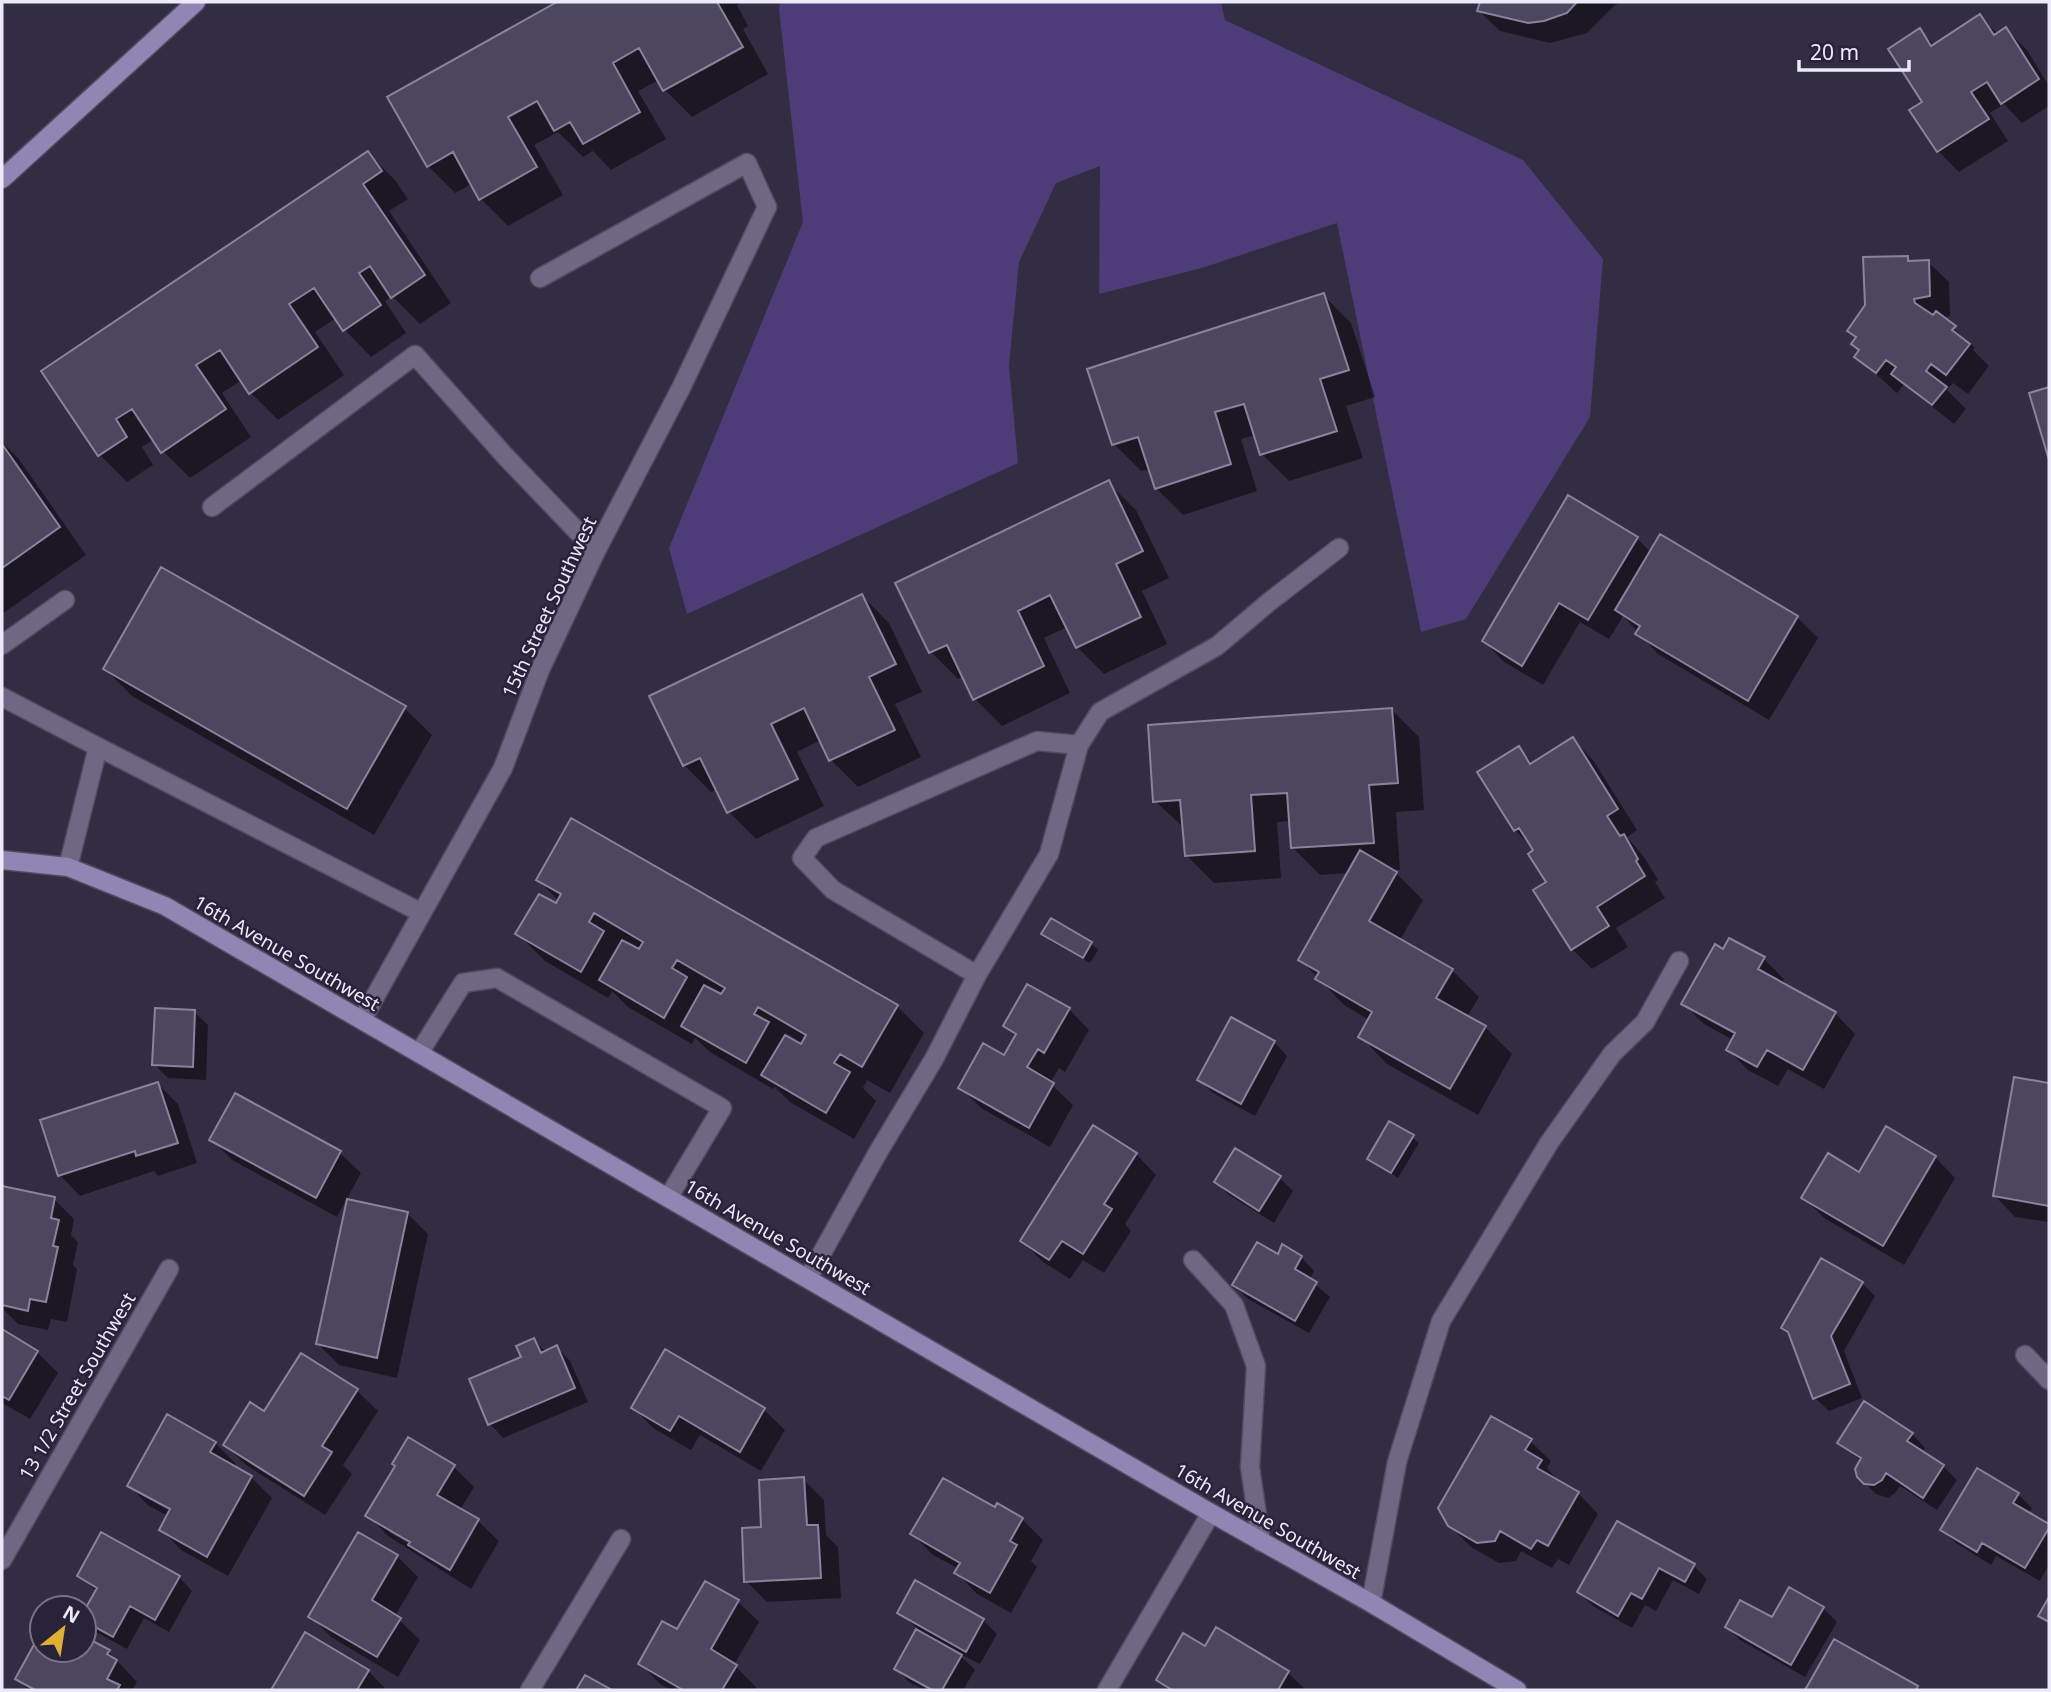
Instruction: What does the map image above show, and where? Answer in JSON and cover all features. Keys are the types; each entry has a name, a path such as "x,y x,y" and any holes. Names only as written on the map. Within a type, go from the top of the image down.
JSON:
{"street":[{"path":"2,179 196,2"},
{"name":"15th Street Southwest","path":"362,1020 420,912 503,768 540,670 596,551 681,387 767,207 747,163 540,278"},
{"path":"212,507 415,355 506,457 596,551"},
{"path":"808,1278 933,1059 977,975 1049,854 1079,745 1100,712 1217,646 1339,548"},
{"path":"2,645 65,600"},
{"path":"2,697 420,912"},
{"path":"977,975 833,890 802,858 816,838 1037,741 1079,745"},
{"path":"68,867 98,747"},
{"name":"16th Avenue Southwest","path":"2,860 68,867 165,906 1517,1690"},
{"path":"1371,1603 1398,1462 1441,1321 1549,1143 1612,1054 1645,1022 1679,961"},
{"path":"419,1053 463,983 497,978 710,1101 722,1108 668,1198"},
{"path":"1193,1260 1234,1305 1256,1366 1250,1467 1261,1542"},
{"name":"13 1/2 Street Southwest","path":"2,1560 169,1269"},
{"path":"2025,1355 2049,1380"},
{"path":"1107,1690 1210,1513"},
{"path":"530,1690 621,1539"}],"shaded area":[{"path":"780,2 1221,2 1225,20 1523,160 1603,259 1590,417 1466,619 1421,632 1337,223 1202,268 1099,294 1100,166 1056,183 1019,262 1009,366 1018,463 687,614 669,548 803,222"}],"building":[{"path":"557,2 717,2 743,47 663,91 639,48 613,63 640,112 583,144 570,122 554,131 537,101 508,117 537,167 479,200 453,152 427,167 387,97"},
{"path":"1480,2 1577,2 1567,13 1528,23 1477,11"},
{"path":"1980,14 1994,35 2006,27 2039,79 2001,104 1987,82 1971,92 1989,119 1937,152 1909,110 1922,102 1888,49 1920,28 1931,46"},
{"path":"368,151 382,171 363,184 425,275 391,298 370,266 359,273 381,305 343,331 314,288 289,304 318,347 249,394 220,350 196,365 226,409 161,453 132,409 116,419 127,437 98,456 41,371"},
{"path":"1908,256 1908,261 1929,260 1930,296 1914,299 1915,303 1933,315 1936,311 1956,326 1952,330 1970,344 1946,375 1931,364 1926,371 1947,387 1932,405 1891,374 1896,367 1886,360 1876,373 1854,357 1859,350 1851,344 1856,337 1847,331 1865,305 1863,257"},
{"path":"1324,293 1349,370 1320,379 1337,431 1260,455 1244,404 1215,412 1231,464 1155,489 1138,437 1112,445 1087,369"},
{"path":"2049,387 2049,460 2029,393"},
{"path":"2,444 60,527 2,568"},
{"path":"1109,480 1143,551 1116,564 1141,617 1076,648 1050,595 1018,611 1044,666 973,700 947,645 929,653 895,583"},
{"path":"1568,495 1638,537 1588,620 1559,603 1522,666 1482,641"},
{"path":"1660,534 1798,616 1748,701 1635,634 1640,626 1615,610"},
{"path":"161,567 406,706 347,809 103,669"},
{"path":"862,594 896,664 869,677 895,730 829,761 804,708 771,724 798,779 727,813 700,758 683,766 649,696"},
{"path":"1392,708 1398,783 1369,785 1374,843 1291,848 1287,793 1251,795 1255,851 1185,856 1180,800 1153,802 1148,725"},
{"path":"1573,737 1618,809 1607,816 1620,836 1624,834 1645,876 1597,907 1609,926 1571,950 1533,890 1546,882 1528,854 1533,850 1519,828 1514,831 1477,772 1519,746 1530,764"},
{"path":"571,818 898,1005 862,1067 840,1054 834,1063 850,1072 826,1113 761,1075 785,1035 801,1044 806,1035 758,1007 754,1014 769,1022 746,1063 681,1026 704,985 721,994 725,988 677,960 672,968 687,977 664,1018 599,980 622,940 639,949 643,942 594,913 589,922 604,931 581,972 515,934 539,894 556,903 561,894 536,880"},
{"path":"1360,850 1397,872 1369,921 1453,969 1436,998 1486,1026 1450,1089 1358,1037 1372,1012 1315,979 1319,972 1298,960"},
{"path":"1051,918 1092,942 1083,958 1041,934"},
{"path":"1729,938 1765,957 1758,969 1836,1012 1803,1070 1767,1050 1757,1067 1726,1050 1735,1033 1681,1004 1715,944 1723,949"},
{"path":"1027,984 1070,1008 1044,1053 1038,1049 1027,1067 1054,1083 1029,1128 958,1088 983,1043 1004,1055 1016,1034 1003,1026"},
{"path":"155,1008 195,1010 193,1067 152,1065"},
{"path":"1231,1017 1275,1041 1241,1104 1197,1080"},
{"path":"2014,1077 2049,1083 2049,1206 1993,1196"},
{"path":"158,1082 178,1143 136,1156 135,1151 58,1176 40,1120"},
{"path":"235,1093 341,1151 316,1198 209,1140"},
{"path":"1389,1121 1414,1135 1391,1173 1367,1159"},
{"path":"1093,1125 1137,1153 1104,1204 1112,1209 1083,1254 1062,1241 1049,1260 1020,1241"},
{"path":"1886,1126 1936,1156 1883,1246 1801,1198 1828,1153 1859,1172"},
{"path":"1235,1148 1281,1176 1259,1211 1214,1182"},
{"path":"2,1186 55,1197 51,1218 59,1220 53,1246 58,1247 46,1302 30,1299 28,1311 2,1305"},
{"path":"347,1199 408,1212 377,1358 316,1344"},
{"path":"1257,1242 1278,1254 1282,1244 1302,1256 1295,1269 1317,1282 1295,1321 1232,1285"},
{"path":"1821,1258 1863,1282 1831,1336 1850,1384 1813,1399 1788,1332 1781,1328"},
{"path":"2,1329 38,1351 9,1400 2,1396"},
{"path":"534,1338 541,1353 557,1345 575,1388 488,1425 469,1379 521,1357 516,1346"},
{"path":"665,1349 765,1408 740,1452 679,1416 670,1431 631,1408"},
{"path":"301,1353 358,1389 322,1446 332,1452 304,1496 223,1445 250,1402 264,1411"},
{"path":"1864,1401 1913,1433 1907,1441 1944,1465 1923,1498 1886,1473 1882,1480 1874,1485 1864,1484 1857,1477 1855,1469 1861,1458 1837,1443"},
{"path":"167,1414 216,1442 210,1452 252,1476 207,1557 159,1530 170,1509 127,1486"},
{"path":"1491,1416 1532,1439 1525,1450 1542,1460 1537,1468 1579,1492 1548,1546 1537,1540 1531,1549 1500,1531 1495,1541 1477,1543 1448,1526 1438,1508"},
{"path":"408,1437 455,1465 437,1495 479,1519 450,1570 408,1545 410,1542 365,1516 395,1466 392,1464"},
{"path":"1977,1468 2019,1493 2013,1503 2049,1524 2025,1568 1982,1543 1977,1552 1940,1530"},
{"path":"804,1477 807,1525 818,1525 821,1578 744,1582 742,1528 761,1527 759,1480"},
{"path":"943,1478 995,1507 997,1503 1023,1518 1010,1541 1017,1545 990,1593 954,1573 960,1563 910,1534"},
{"path":"1617,1521 1695,1564 1685,1582 1659,1568 1642,1599 1631,1593 1618,1616 1577,1592"},
{"path":"101,1532 180,1576 155,1620 130,1606 113,1637 98,1629 98,1594 94,1594 97,1588 77,1576"},
{"path":"358,1532 398,1555 372,1600 401,1618 377,1657 308,1617"},
{"path":"915,1580 984,1619 966,1652 897,1613"},
{"path":"705,1581 739,1600 711,1649 737,1665 722,1690 683,1690 638,1664 662,1621 677,1629"},
{"path":"1789,1587 1824,1607 1791,1665 1725,1627 1740,1600 1772,1617"},
{"path":"2049,1597 2049,1622 2038,1616"},
{"path":"1216,1627 1289,1671 1278,1690 1172,1690 1156,1680 1183,1633 1205,1646"},
{"path":"916,1629 962,1655 942,1690 932,1690 894,1669"},
{"path":"305,1632 369,1670 357,1690 271,1690"},
{"path":"1834,1639 1918,1686 1916,1690 1805,1690"},
{"path":"98,1644 110,1650 107,1654 117,1660 107,1679 120,1685 117,1690 35,1690 15,1679 28,1655 28,1664 98,1664"},
{"path":"585,1675 612,1690 576,1690"}]}
